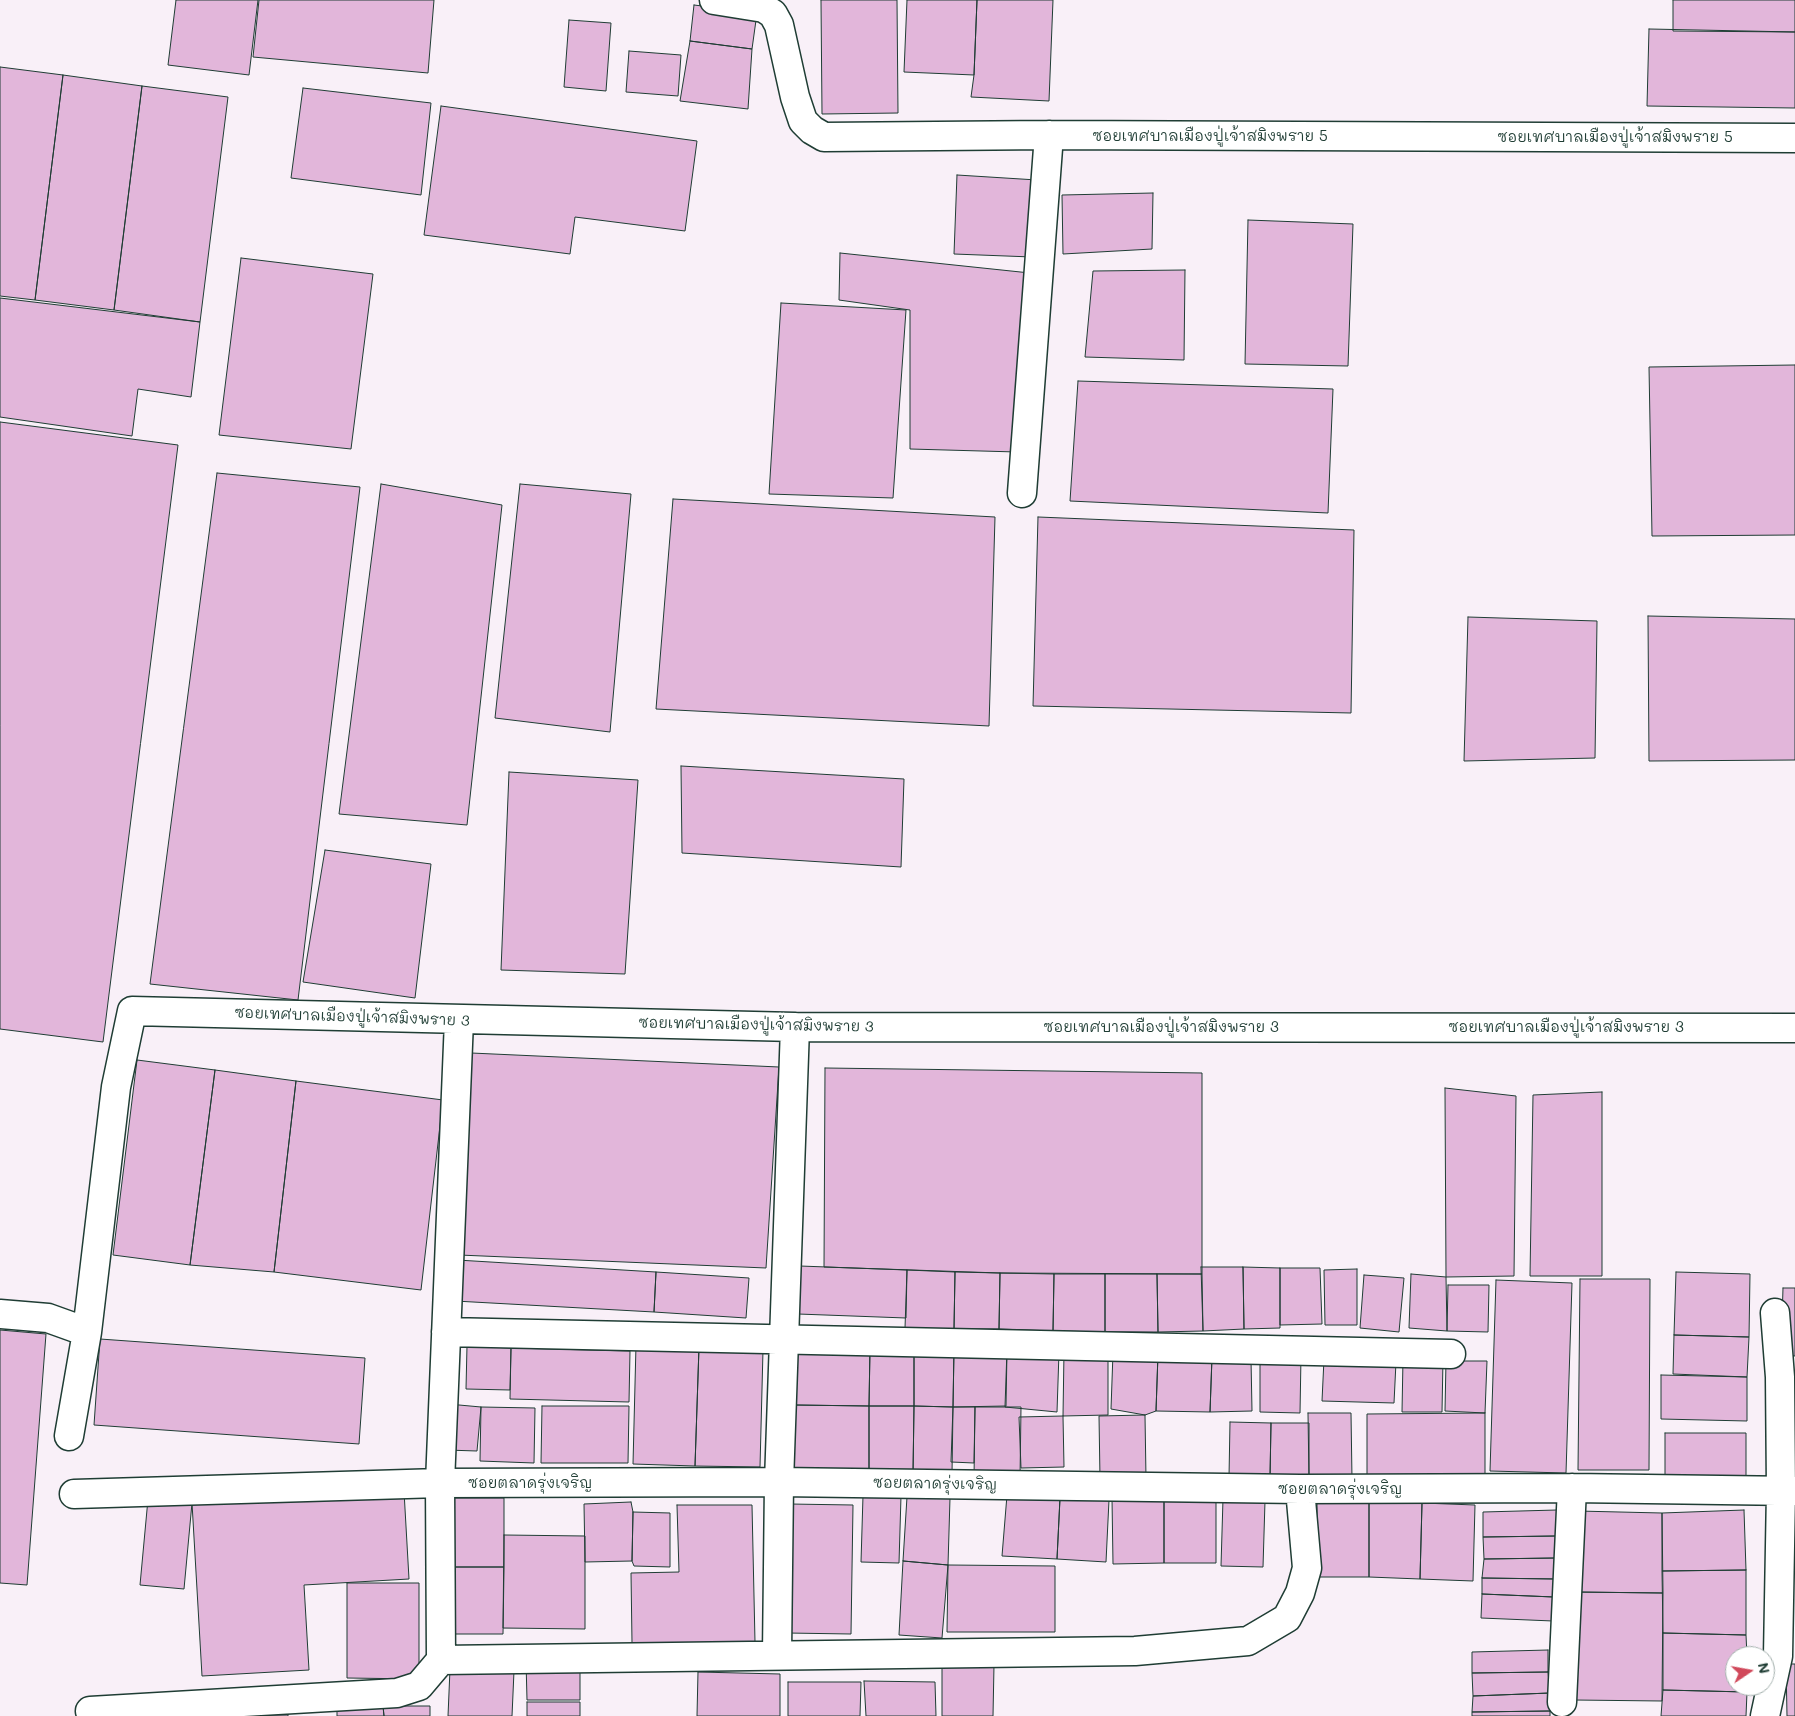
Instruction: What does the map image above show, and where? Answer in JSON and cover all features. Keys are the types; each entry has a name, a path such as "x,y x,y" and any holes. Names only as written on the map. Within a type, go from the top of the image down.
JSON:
{"street":[{"name":"ซอยเทศบาลเมืองปู่เจ้าสมิงพราย 5","path":"714,0 764,8 773,14 779,25 795,97 803,121 812,130 824,137 1049,135 1795,138"},
{"path":"1022,493 1049,135"},
{"name":"ซอยเทศบาลเมืองปู่เจ้าสมิงพราย 3","path":"87,1332 116,1087 132,1011 795,1027 1795,1028"},
{"path":"90,1711 397,1693 419,1686 441,1660 440,1483 458,1020"},
{"path":"777,1654 783,1340 795,1027"},
{"path":"1765,1716 1787,1656 1787,1379 1776,1313"},
{"path":"0,1314 48,1318 87,1332 69,1436"},
{"path":"446,1332 1451,1354"},
{"name":"ซอยตลาดรุ่งเจริญ","path":"74,1494 440,1483 779,1482 1300,1489 1572,1488 1788,1491"},
{"path":"1562,1702 1572,1488"},
{"path":"441,1660 777,1654 1135,1651 1248,1641 1287,1618 1300,1592 1307,1568 1300,1489"}],"building":[{"path":"176,0 258,0 249,75 168,65"},
{"path":"259,0 434,0 428,73 253,57"},
{"path":"821,0 897,0 898,113 822,114"},
{"path":"907,0 977,0 974,75 904,72"},
{"path":"977,0 1053,0 1049,101 971,97 974,75"},
{"path":"1673,0 1795,0 1795,32 1673,31"},
{"path":"694,5 757,13 752,49 690,41"},
{"path":"569,20 611,23 606,91 564,87"},
{"path":"1649,29 1795,32 1795,108 1647,106"},
{"path":"690,41 752,49 748,109 680,101"},
{"path":"629,51 681,55 678,96 626,92"},
{"path":"0,67 63,75 35,300 0,296"},
{"path":"63,75 142,86 114,310 35,300"},
{"path":"142,86 228,97 200,322 114,310"},
{"path":"303,88 431,103 421,195 291,178"},
{"path":"441,106 697,141 685,231 575,217 570,254 424,235"},
{"path":"957,175 1037,180 1032,257 954,254"},
{"path":"1153,193 1152,249 1063,254 1062,195"},
{"path":"1248,220 1353,224 1348,366 1245,364"},
{"path":"840,253 1030,273 1017,452 910,449 910,310 839,300"},
{"path":"241,258 373,274 351,449 219,435"},
{"path":"1185,270 1184,360 1085,357 1093,271"},
{"path":"0,298 200,322 191,397 138,389 132,436 0,417"},
{"path":"781,303 906,310 893,498 769,494"},
{"path":"1795,365 1795,535 1652,536 1649,367"},
{"path":"1078,381 1333,389 1328,513 1070,501"},
{"path":"0,422 178,445 103,1042 0,1029"},
{"path":"217,473 360,487 298,1000 150,984"},
{"path":"381,484 502,505 467,825 339,814"},
{"path":"520,484 631,494 610,732 495,718"},
{"path":"673,499 995,517 989,726 656,709"},
{"path":"1038,517 1354,530 1351,713 1033,706"},
{"path":"1648,616 1795,619 1795,760 1649,761"},
{"path":"1468,617 1597,621 1595,758 1464,761"},
{"path":"681,766 904,779 901,867 682,853"},
{"path":"509,772 638,780 625,974 501,970"},
{"path":"325,850 431,864 415,998 303,982"},
{"path":"471,1053 779,1067 766,1268 459,1255"},
{"path":"137,1060 215,1070 190,1265 113,1255"},
{"path":"825,1068 1202,1073 1202,1274 1000,1273 824,1267"},
{"path":"215,1070 296,1081 274,1272 190,1265"},
{"path":"296,1081 443,1100 421,1290 274,1272"},
{"path":"1445,1088 1516,1096 1514,1276 1446,1277"},
{"path":"1602,1092 1602,1276 1530,1276 1533,1095"},
{"path":"457,1260 656,1272 654,1312 455,1301"},
{"path":"800,1266 907,1270 906,1318 798,1314"},
{"path":"1201,1267 1243,1267 1244,1329 1203,1331"},
{"path":"1243,1267 1280,1268 1280,1328 1244,1329"},
{"path":"1280,1268 1320,1268 1322,1324 1280,1325"},
{"path":"1357,1269 1357,1325 1325,1325 1324,1270"},
{"path":"907,1270 955,1272 954,1329 905,1328"},
{"path":"656,1272 749,1278 746,1318 654,1312"},
{"path":"955,1272 1000,1273 999,1329 954,1329"},
{"path":"1676,1272 1750,1274 1749,1337 1674,1335"},
{"path":"1000,1273 1054,1274 1053,1331 999,1329"},
{"path":"1054,1274 1105,1274 1105,1332 1053,1331"},
{"path":"1105,1274 1157,1274 1158,1332 1105,1332"},
{"path":"1157,1274 1202,1274 1203,1331 1158,1332"},
{"path":"1411,1274 1446,1277 1447,1331 1409,1328"},
{"path":"1364,1275 1404,1278 1399,1332 1360,1328"},
{"path":"1580,1279 1650,1279 1649,1470 1578,1470"},
{"path":"1496,1280 1572,1283 1566,1473 1490,1471"},
{"path":"1448,1285 1489,1285 1488,1332 1447,1331"},
{"path":"1783,1288 1795,1288 1795,1356 1781,1355"},
{"path":"0,1330 46,1334 27,1585 0,1583"},
{"path":"1674,1335 1749,1337 1747,1377 1673,1374"},
{"path":"100,1339 365,1358 359,1444 94,1425"},
{"path":"636,1345 699,1347 695,1466 633,1464"},
{"path":"467,1346 511,1348 510,1390 466,1389"},
{"path":"699,1347 763,1350 760,1467 695,1466"},
{"path":"796,1347 870,1348 869,1406 795,1405"},
{"path":"511,1348 630,1351 629,1402 510,1399"},
{"path":"870,1348 914,1348 914,1406 869,1406"},
{"path":"914,1348 954,1349 953,1407 914,1406"},
{"path":"954,1349 1007,1350 1006,1406 953,1407"},
{"path":"1007,1350 1059,1352 1057,1412 1005,1407"},
{"path":"1064,1352 1108,1352 1108,1415 1063,1416"},
{"path":"1113,1353 1158,1354 1156,1411 1145,1415 1111,1409"},
{"path":"1158,1354 1212,1357 1210,1412 1156,1411"},
{"path":"1260,1355 1301,1356 1300,1413 1260,1412"},
{"path":"1212,1357 1251,1359 1252,1411 1210,1412"},
{"path":"1324,1359 1396,1362 1394,1403 1322,1401"},
{"path":"1403,1359 1443,1359 1442,1412 1402,1412"},
{"path":"1446,1361 1487,1361 1485,1413 1445,1411"},
{"path":"1661,1375 1747,1377 1747,1421 1661,1419"},
{"path":"448,1404 481,1407 477,1451 446,1450"},
{"path":"795,1405 869,1406 869,1473 794,1472"},
{"path":"542,1406 629,1406 628,1463 541,1463"},
{"path":"869,1406 914,1406 913,1474 869,1473"},
{"path":"914,1406 953,1407 952,1474 913,1474"},
{"path":"481,1407 535,1408 534,1463 480,1461"},
{"path":"953,1407 975,1407 974,1463 951,1462"},
{"path":"975,1407 1021,1407 1020,1479 974,1478"},
{"path":"1308,1413 1351,1413 1352,1479 1309,1479"},
{"path":"1485,1413 1485,1480 1367,1480 1367,1414"},
{"path":"1145,1415 1146,1478 1100,1479 1099,1416"},
{"path":"1063,1416 1064,1467 1021,1468 1019,1417"},
{"path":"1230,1422 1271,1423 1270,1478 1229,1477"},
{"path":"1271,1423 1309,1423 1309,1479 1270,1478"},
{"path":"1665,1433 1746,1433 1746,1482 1665,1481"},
{"path":"404,1491 409,1579 304,1585 309,1670 202,1676 192,1503"},
{"path":"1007,1495 1060,1498 1057,1559 1002,1556"},
{"path":"863,1496 901,1496 899,1563 861,1562"},
{"path":"907,1497 950,1498 948,1565 903,1561"},
{"path":"449,1498 504,1498 504,1567 449,1567"},
{"path":"1060,1498 1109,1500 1106,1562 1057,1559"},
{"path":"1112,1498 1164,1498 1164,1563 1113,1564"},
{"path":"1164,1498 1216,1498 1216,1563 1164,1563"},
{"path":"148,1499 192,1503 184,1589 140,1585"},
{"path":"1223,1499 1265,1501 1263,1567 1221,1566"},
{"path":"631,1502 633,1512 632,1561 585,1562 584,1504"},
{"path":"1317,1502 1369,1502 1369,1577 1317,1577"},
{"path":"1369,1502 1422,1503 1420,1579 1369,1577"},
{"path":"1422,1503 1475,1505 1473,1581 1420,1579"},
{"path":"789,1504 853,1505 851,1634 787,1633"},
{"path":"677,1505 752,1505 755,1642 632,1643 631,1573 679,1572"},
{"path":"1557,1510 1556,1536 1483,1537 1483,1512"},
{"path":"1744,1510 1746,1570 1662,1571 1662,1513"},
{"path":"1577,1511 1662,1513 1663,1593 1575,1592"},
{"path":"633,1512 670,1513 670,1567 634,1566 632,1561"},
{"path":"504,1535 585,1536 585,1629 503,1628"},
{"path":"1556,1536 1556,1558 1484,1559 1483,1537"},
{"path":"1556,1558 1556,1579 1482,1578 1484,1559"},
{"path":"903,1561 948,1565 942,1638 899,1635"},
{"path":"948,1565 1055,1566 1055,1632 947,1632"},
{"path":"449,1567 504,1567 503,1634 449,1634"},
{"path":"1746,1570 1746,1635 1663,1633 1662,1571"},
{"path":"1482,1578 1556,1579 1554,1597 1482,1594"},
{"path":"347,1583 419,1583 419,1679 347,1678"},
{"path":"1575,1592 1663,1593 1662,1701 1574,1700"},
{"path":"1482,1594 1554,1597 1553,1621 1481,1618"},
{"path":"1663,1633 1746,1635 1747,1646 1725,1646 1725,1691 1663,1690"},
{"path":"1548,1650 1548,1672 1472,1673 1472,1652"},
{"path":"580,1660 580,1700 527,1700 526,1661"},
{"path":"942,1664 994,1665 993,1716 942,1716"},
{"path":"1786,1664 1795,1664 1795,1716 1787,1716"},
{"path":"450,1669 514,1671 512,1716 448,1716"},
{"path":"698,1672 780,1674 780,1716 697,1716"},
{"path":"1548,1672 1550,1693 1473,1696 1472,1673"},
{"path":"864,1681 935,1682 936,1716 866,1716"},
{"path":"788,1682 861,1682 860,1716 788,1716"},
{"path":"1663,1690 1725,1691 1725,1696 1747,1696 1746,1716 1661,1716"},
{"path":"1550,1693 1550,1711 1472,1712 1473,1696"},
{"path":"527,1702 580,1702 580,1716 527,1716"},
{"path":"383,1706 430,1706 430,1716 384,1716"},
{"path":"383,1706 384,1716 337,1716 337,1708"},
{"path":"1550,1711 1550,1716 1472,1716 1472,1712"},
{"path":"288,1713 288,1716 249,1716 248,1714"}]}
